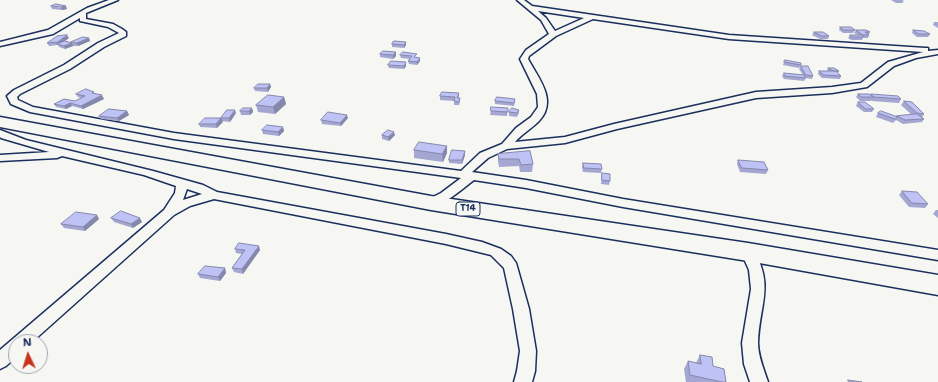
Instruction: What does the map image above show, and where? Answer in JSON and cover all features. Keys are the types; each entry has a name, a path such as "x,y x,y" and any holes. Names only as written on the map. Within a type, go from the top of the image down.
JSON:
{"highway":[{"name":"T14","path":"0,122 431,203 748,252 938,285"}],"street":[{"path":"0,44 50,32 94,6 115,0"},
{"path":"520,0 544,19 553,34"},
{"path":"532,8 729,37 938,51"},
{"path":"82,13 84,15 82,20 108,25 120,30 123,34 101,45 67,67 17,92 12,96 14,102 30,109 135,130 405,166 470,177 526,184 623,203 938,255"},
{"path":"506,146 520,130 535,119 543,107 542,94 524,58 528,52 550,38 553,34 594,16"},
{"path":"470,177 466,172 476,160 486,153 506,146 572,139 614,127 756,95 832,90 864,85 891,64 914,56 938,51"},
{"path":"0,133 7,137 69,155 149,172 182,184 199,188 214,195 446,239 482,247 496,252 506,260 511,267 521,309 528,352 523,382"},
{"path":"0,158 69,155"},
{"path":"431,203 445,196 470,177"},
{"path":"169,213 182,193 182,184"},
{"path":"30,334 169,213 177,207 214,195"},
{"path":"748,252 756,270 758,289 750,343 753,364 759,382"},
{"path":"0,361 8,354"}],"building":[{"path":"56,4 66,6 51,6"},
{"path":"840,27 851,27 855,30 844,30"},
{"path":"856,30 866,30 870,32 865,32 869,35 863,35"},
{"path":"913,30 924,31 930,34 919,34"},
{"path":"814,32 823,32 829,36 822,36"},
{"path":"67,35 58,42 47,43 57,36"},
{"path":"850,35 863,35 863,37 852,37"},
{"path":"83,37 89,38 77,43 71,42"},
{"path":"65,41 72,43 64,46 57,44"},
{"path":"394,41 406,42 404,45 392,44"},
{"path":"383,51 396,52 393,55 380,54"},
{"path":"403,52 417,54 414,57 420,58 417,62 408,61 412,56 400,55"},
{"path":"785,60 801,63 801,65 784,62"},
{"path":"391,61 406,62 404,66 388,65"},
{"path":"801,66 808,66 813,76 806,75"},
{"path":"828,68 834,68 839,71 834,71"},
{"path":"819,71 836,71 841,76 824,75"},
{"path":"784,73 804,75 806,78 785,76"},
{"path":"258,84 270,84 267,88 254,88"},
{"path":"86,89 94,92 92,93 102,95 81,106 70,103 64,106 54,104 64,99 75,101 85,96 76,94"},
{"path":"442,92 459,93 457,98 460,98 459,102 454,101 455,97 440,96"},
{"path":"858,94 869,94 873,97 862,97"},
{"path":"871,94 898,96 901,99 874,97"},
{"path":"268,95 284,97 273,107 256,105"},
{"path":"497,97 515,99 514,103 495,101"},
{"path":"904,101 912,102 924,114 917,113"},
{"path":"858,102 865,102 874,109 866,109"},
{"path":"491,107 508,108 508,112 491,111"},
{"path":"243,108 252,108 249,111 240,111"},
{"path":"512,108 519,110 517,113 509,112"},
{"path":"109,109 127,111 117,118 99,116"},
{"path":"227,110 235,110 229,118 221,118"},
{"path":"881,111 898,117 895,119 878,113"},
{"path":"328,112 347,115 340,123 321,120"},
{"path":"917,114 924,119 905,120 897,116"},
{"path":"205,118 221,118 216,124 199,124"},
{"path":"267,125 283,127 278,132 262,130"},
{"path":"388,130 394,132 388,137 382,135"},
{"path":"419,142 447,146 442,154 414,150"},
{"path":"452,150 465,151 462,160 449,160"},
{"path":"530,151 533,164 521,165 519,159 499,159 498,154"},
{"path":"738,160 764,162 768,170 742,168"},
{"path":"583,163 601,164 602,169 584,168"},
{"path":"602,173 610,174 610,181 602,180"},
{"path":"902,191 917,192 928,204 912,203"},
{"path":"121,211 140,218 131,224 111,218"},
{"path":"76,212 97,215 83,227 61,224"},
{"path":"239,243 259,246 242,269 232,268 245,250 235,249"},
{"path":"205,266 225,268 218,277 198,274"},
{"path":"700,355 712,357 713,366 724,369 726,382 690,375 688,361 701,364"},
{"path":"848,380 862,382 849,382"}]}
